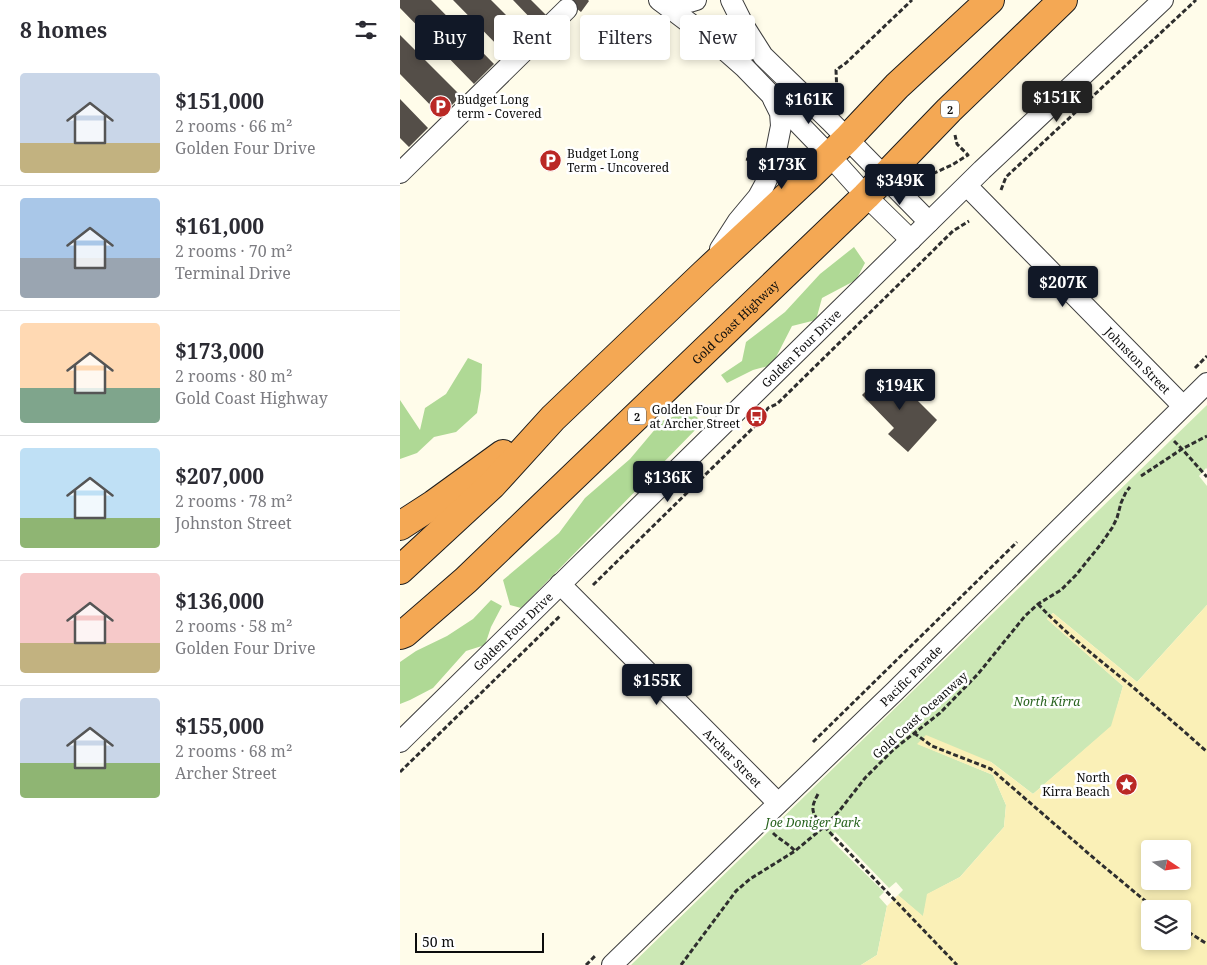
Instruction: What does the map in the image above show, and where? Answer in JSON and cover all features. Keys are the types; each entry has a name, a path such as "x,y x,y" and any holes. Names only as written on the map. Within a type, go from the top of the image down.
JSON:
{"highway":[{"path":"400,570 492,484 553,418 839,147 897,86 977,9 990,0"},
{"name":"Gold Coast Highway","path":"402,635 466,580 875,187 949,110 1063,0"},
{"path":"400,526 434,504 553,418"}],"street":[{"path":"660,1 676,4 696,0"},
{"path":"731,0 744,26 763,56 875,187 911,240"},
{"name":"Golden Four Drive","path":"400,742 982,170 1162,0"},
{"path":"660,1 735,58 768,92 839,147"},
{"path":"400,173 567,9"},
{"path":"704,274 738,221 758,197 773,166 781,126 778,109 768,92"},
{"name":"Johnston Street","path":"967,186 1183,406"},
{"path":"875,187 929,222"},
{"name":"Pacific Parade","path":"612,965 1207,383"},
{"name":"Archer Street","path":"560,584 778,803"}],"path":[{"path":"843,110 836,94 836,70 846,63 912,0"},
{"path":"1000,190 1006,177 1196,0"},
{"path":"920,175 923,178 952,165 968,155 957,144"},
{"name":"Golden Four Drive","path":"593,585 754,426 759,417 768,408 777,404 953,231 969,220"},
{"path":"1135,480 1182,448 1207,436"},
{"path":"1172,440 1182,448 1207,478"},
{"name":"Gold Coast Oceanway","path":"681,965 736,891 750,878 796,851 825,826 865,778 894,749 940,713 978,674 1025,616 1038,604 1061,590 1076,575 1101,544 1117,518 1121,503 1131,486"},
{"name":"Pacific Parade","path":"808,747 1020,540"},
{"path":"1038,604 1084,648 1134,688 1207,752"},
{"name":"Golden Four Drive","path":"400,772 560,616"},
{"path":"914,733 932,746 990,769 1144,900"},
{"path":"818,794 812,804 812,809 817,819 957,965"},
{"path":"771,832 788,843 796,851"},
{"path":"1191,934 1207,944"}],"green space":[{"path":"854,247 865,263 856,280 822,298 816,320 792,326 772,365 753,370 727,383 721,375 742,361 746,342 785,312 820,274"},
{"path":"468,358 482,364 481,390 477,413 456,432 434,437 417,453 400,459 400,400 420,430 425,408 446,394"},
{"path":"1207,405 1207,469 1199,476 1207,486 1207,605 1137,682 1053,613 1047,619 1123,686 1112,726 1033,794 991,762 918,744 993,775 1006,805 1004,827 960,877 928,894 923,917 898,895 903,890 896,882 889,888 835,832 830,839 884,892 879,897 887,906 877,955 861,965 631,965"},
{"path":"691,410 702,423 521,608 510,605 503,580 559,533 585,498 630,459 662,421"},
{"path":"491,600 502,606 491,627 485,645 466,651 433,688 400,704 400,662 473,619"}],"sand":[{"name":"North Kirra Beach","path":"1207,605 1207,965 861,965 877,955 887,906 898,895 923,916 927,894 960,877 1004,827 1006,805 993,775 917,744 926,735 991,762 1033,794 1111,726 1123,686 1047,619 1053,613 1137,682"}],"building":[{"path":"400,0 431,0 446,15 415,15 415,23 400,8"},
{"path":"453,0 491,0 506,15 494,15 494,42 484,32 484,15 468,15"},
{"path":"513,0 531,0 546,15 527,15"},
{"path":"566,0 588,0 589,1 581,12"},
{"path":"400,35 415,50 415,60 425,60 461,96 441,116 400,74"},
{"path":"484,54 494,64 474,84 451,60 484,60"},
{"path":"400,99 428,128 409,147 400,138"},
{"path":"887,370 937,420 908,452 888,434 894,428 862,395"}],"place":[{"name":"Budget Long term - Covered","path":"441,106"},
{"name":"Budget Long Term - Uncovered","path":"551,160"},
{"name":"Golden Four Dr at Archer Street","path":"756,416"},
{"name":"North Kirra Beach","path":"1126,784"}],"park label":[{"name":"North Kirra","path":"1047,701"},
{"name":"Joe Doniger Park","path":"813,822"}]}
